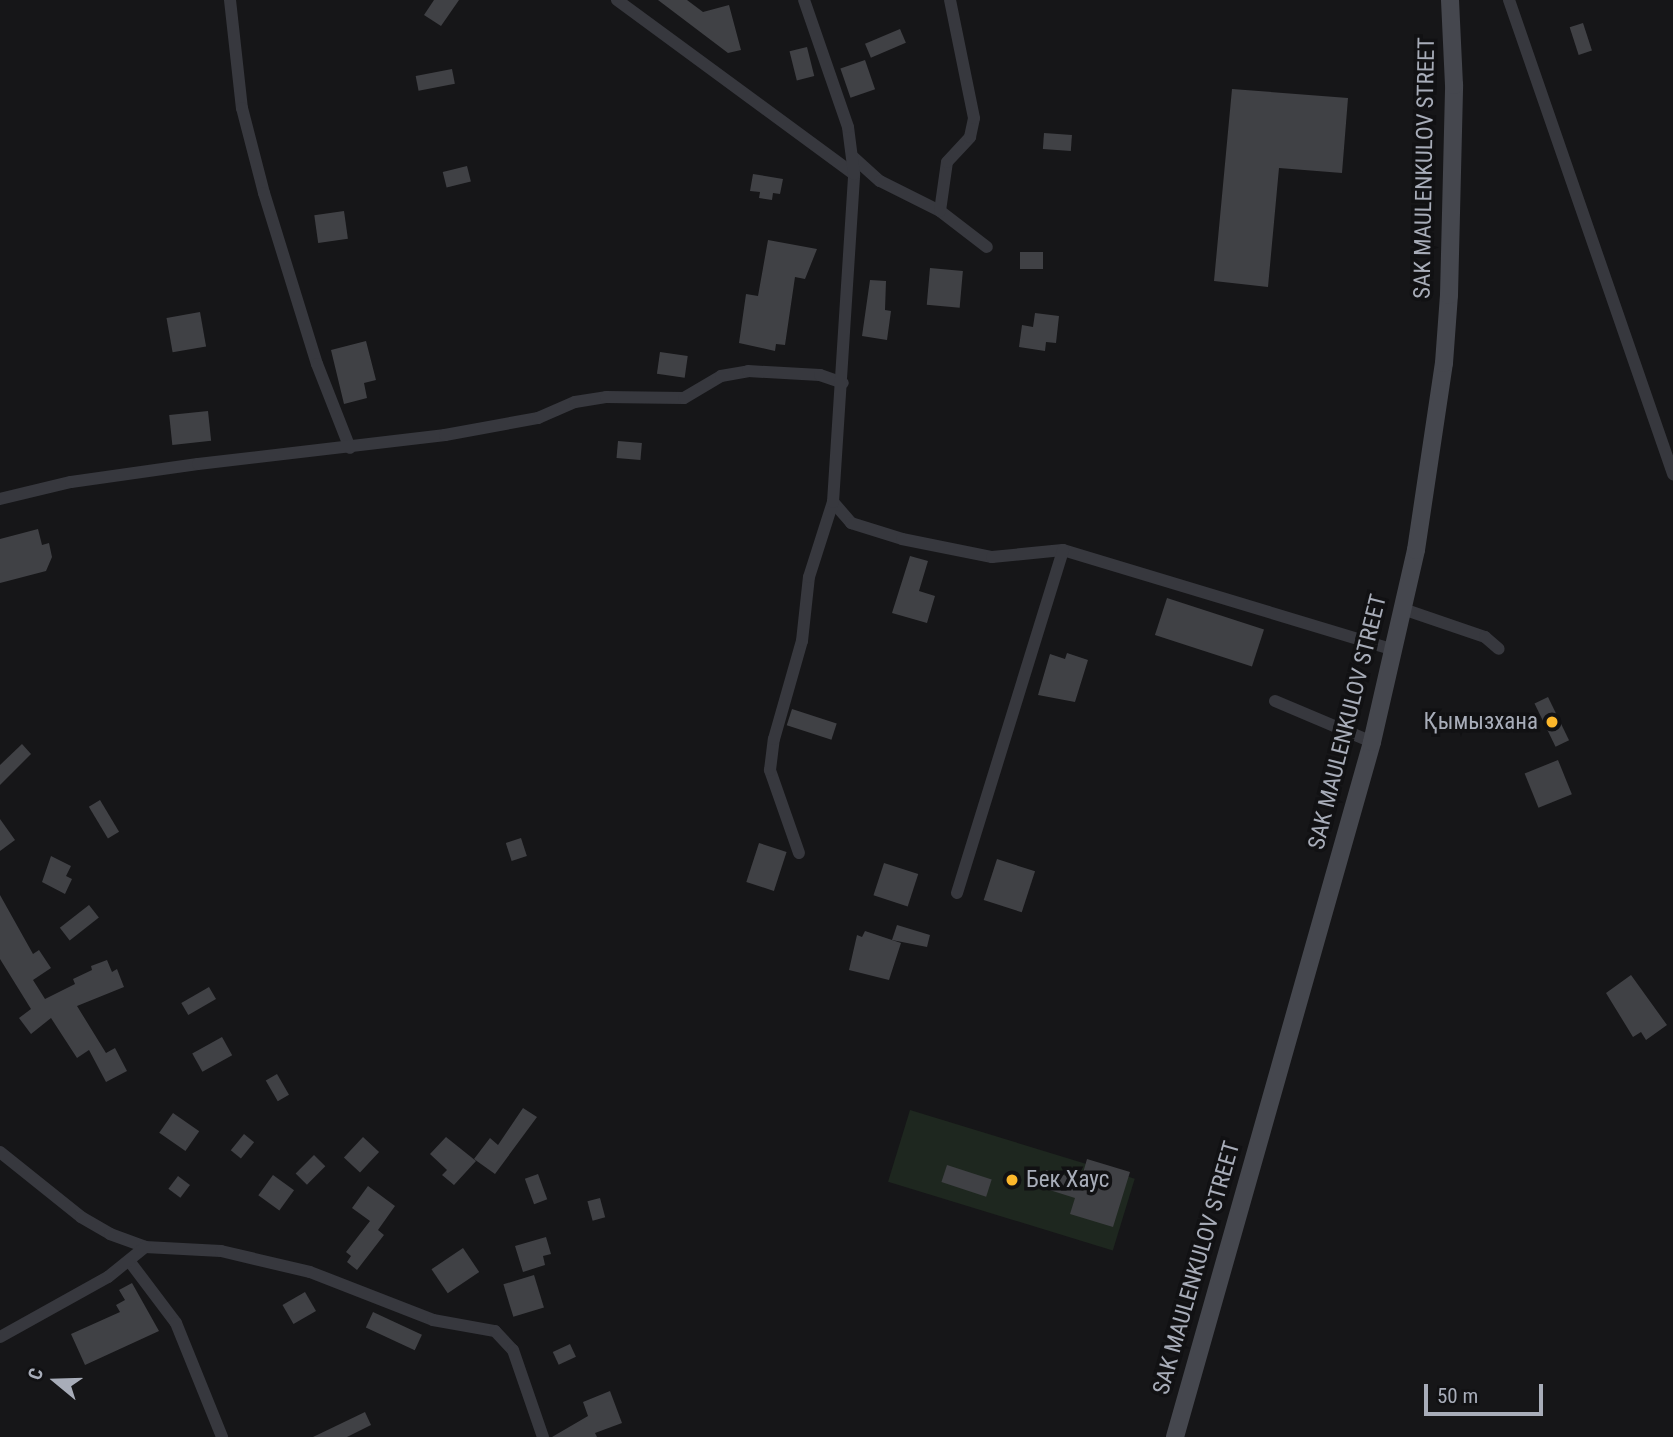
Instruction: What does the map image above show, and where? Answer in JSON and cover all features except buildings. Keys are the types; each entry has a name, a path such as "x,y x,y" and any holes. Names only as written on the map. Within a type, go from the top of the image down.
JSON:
{"main road":[{"name":"SAK MAULENKULOV STREET","path":"1175,1437 1372,742 1403,609 1429,476 1444,363 1453,229 1450,0"}],"street":[{"path":"230,0 242,108 264,193 317,364 350,449"},
{"path":"617,0 854,174"},
{"path":"799,853 770,770 774,740 803,641 809,577 833,502 843,383 854,174 848,127 804,0"},
{"path":"940,211 947,162 970,137 974,118 950,0"},
{"path":"1509,0 1673,474"},
{"path":"853,157 880,181 940,211 987,247"},
{"path":"0,499 71,482 185,466 350,449 538,418 575,402 606,397 684,398 721,376 748,372 820,375 843,383"},
{"path":"833,502 851,523 952,550 992,557 1063,550 1394,650"},
{"path":"957,893 1063,550"},
{"path":"1403,609 1485,637 1499,649"},
{"path":"1275,701 1372,742"},
{"path":"0,1152 81,1217 110,1234 145,1247 220,1251 310,1272 433,1320 495,1331 513,1350 543,1437"},
{"path":"0,1337 130,1262 145,1247"},
{"path":"130,1262 176,1323 222,1437"}],"shaded area":[{"name":"Бек Хаус","path":"910,1110 1135,1179 1113,1250 888,1182"}],"place":[{"name":"Қымызхана","path":"1552,722"},
{"name":"Бек Хаус","path":"1012,1180"}]}
